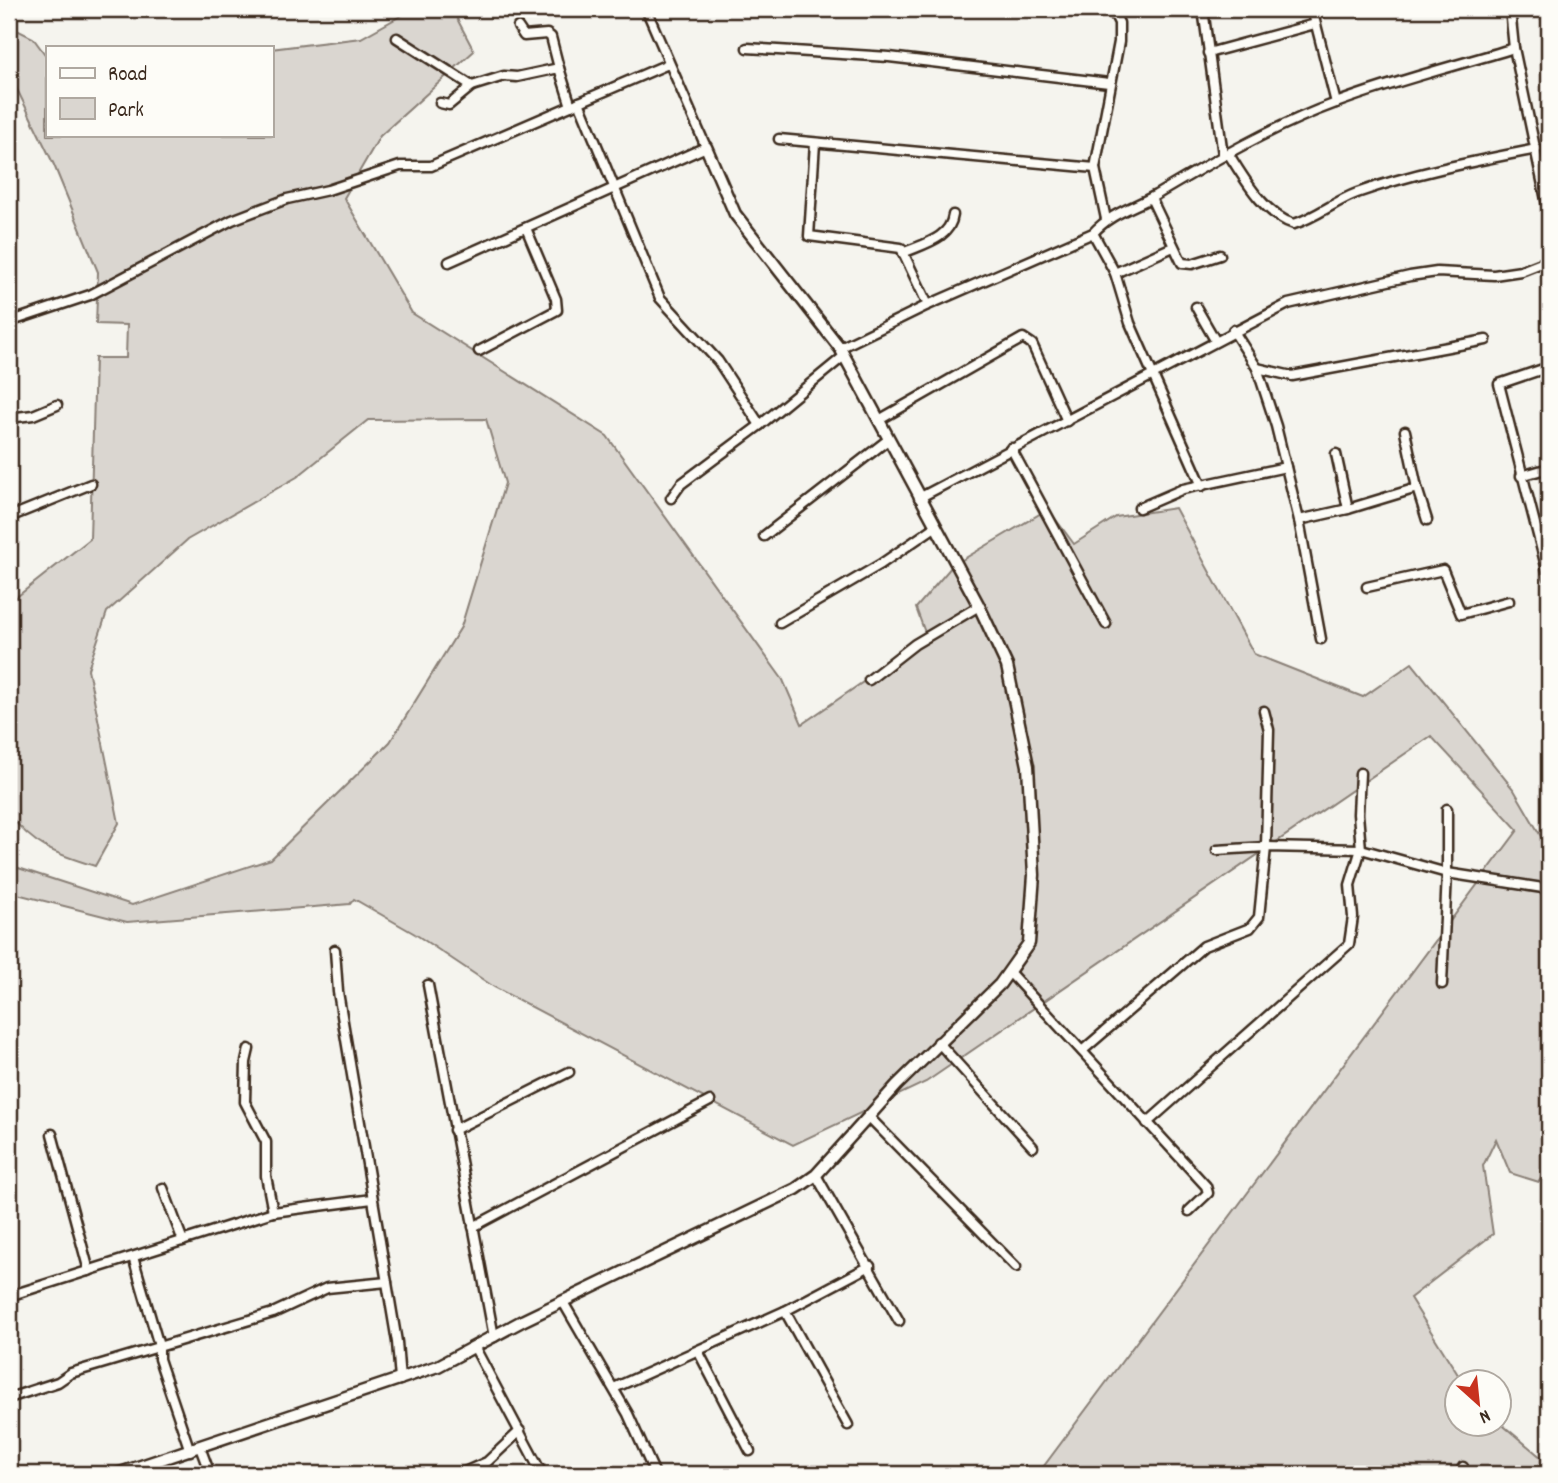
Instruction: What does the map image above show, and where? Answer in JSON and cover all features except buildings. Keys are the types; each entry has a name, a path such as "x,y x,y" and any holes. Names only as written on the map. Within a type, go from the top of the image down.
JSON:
{"street":[{"path":"117,1474 400,1380 475,1348 563,1301 796,1189 816,1175 938,1042 1010,973 1029,943 1034,875 1028,766 1007,666 979,606 842,352 735,214 646,9"},
{"path":"1106,219 1095,169 1109,83 1119,42 1119,23 1112,9"},
{"path":"1203,9 1226,154 1253,192 1287,222 1294,224 1353,195 1428,170 1537,149"},
{"path":"1208,53 1329,9"},
{"path":"1510,9 1514,48 1549,214"},
{"path":"1313,16 1336,103"},
{"path":"519,27 524,36 547,34 551,37 558,68 614,189 660,298 718,362 760,425"},
{"path":"397,38 472,86"},
{"path":"747,48 889,57 1109,83"},
{"path":"671,498 681,484 760,425 842,352 928,305 1093,233 1106,219 1150,198 1226,154 1336,103 1514,48"},
{"path":"9,322 89,295 232,220 287,199 328,190 400,166 431,166 668,64"},
{"path":"440,103 449,106 472,86 504,76 517,77 558,68"},
{"path":"779,139 1095,169"},
{"path":"815,143 809,236 895,246 903,253 928,305"},
{"path":"449,262 706,147"},
{"path":"1150,198 1182,263 1192,264 1220,255"},
{"path":"903,253 945,234 952,225 953,215"},
{"path":"478,351 557,310 556,299 526,228"},
{"path":"1093,233 1115,273 1130,323 1202,486"},
{"path":"1115,273 1173,247"},
{"path":"919,498 1233,330 1288,304 1437,272 1494,275 1521,271 1549,260"},
{"path":"1196,307 1215,340"},
{"path":"1233,330 1257,368 1286,467 1299,520 1321,639"},
{"path":"879,420 1023,338 1032,344 1067,421"},
{"path":"1257,368 1292,376 1486,340"},
{"path":"1549,367 1499,384 1549,578"},
{"path":"9,418 33,415 57,405"},
{"path":"1405,431 1427,520"},
{"path":"764,536 889,439"},
{"path":"1011,448 1107,624"},
{"path":"1336,454 1348,509"},
{"path":"1139,508 1161,497 1286,467"},
{"path":"1521,476 1549,468"},
{"path":"10,513 91,484"},
{"path":"1299,520 1348,509 1417,488"},
{"path":"780,623 881,564 935,527"},
{"path":"1367,587 1443,570 1447,573 1461,614 1509,601"},
{"path":"869,680 915,645 979,606"},
{"path":"1082,1051 1203,946 1255,923 1260,910 1266,847 1269,730 1264,711"},
{"path":"1147,1123 1349,944 1353,917 1350,884 1361,849 1358,814 1360,773"},
{"path":"1442,984 1447,809"},
{"path":"1217,850 1266,847 1361,849 1447,873 1549,889"},
{"path":"335,950 338,992 397,1342 400,1380"},
{"path":"1010,973 1208,1190 1189,1211"},
{"path":"428,985 494,1337"},
{"path":"938,1042 1033,1147"},
{"path":"249,1049 245,1102 266,1142 266,1176 273,1212"},
{"path":"454,1130 569,1072"},
{"path":"473,1227 710,1101"},
{"path":"869,1117 1016,1267"},
{"path":"52,1134 89,1271"},
{"path":"816,1175 900,1321"},
{"path":"163,1188 183,1241"},
{"path":"9,1296 273,1212 372,1199"},
{"path":"133,1257 159,1346 159,1359 195,1449 210,1474"},
{"path":"614,1388 785,1311 870,1266"},
{"path":"9,1398 58,1382 71,1373 159,1346 169,1346 272,1313 327,1287 387,1282"},
{"path":"563,1301 584,1342 614,1388 655,1474"},
{"path":"785,1311 848,1425"},
{"path":"475,1348 542,1474"},
{"path":"698,1351 750,1451"},
{"path":"460,1474 487,1462 520,1431"}],"green space":[{"path":"413,9 454,13 474,51 380,136 344,198 412,313 607,436 783,680 802,724 927,638 916,608 952,566 1048,509 1074,544 1116,517 1175,508 1254,654 1363,697 1412,663 1514,790 1549,850 1549,1163 1539,1182 1510,1173 1496,1139 1483,1166 1493,1234 1410,1298 1454,1368 1442,1368 1442,1438 1512,1438 1512,1433 1549,1464 1549,1474 1038,1474 1518,830 1431,736 926,1082 793,1145 494,987 415,934 354,899 350,904 127,922 9,892 9,865 132,905 271,859 390,742 461,627 505,483 486,419 368,420 297,477 187,540 107,612 88,669 119,823 95,866 57,853 37,842 9,814 9,603 90,539 95,358 126,358 127,325 96,324 98,272 54,165 9,73 9,26 33,38 46,56 46,136 273,136 273,49 361,38"}]}
